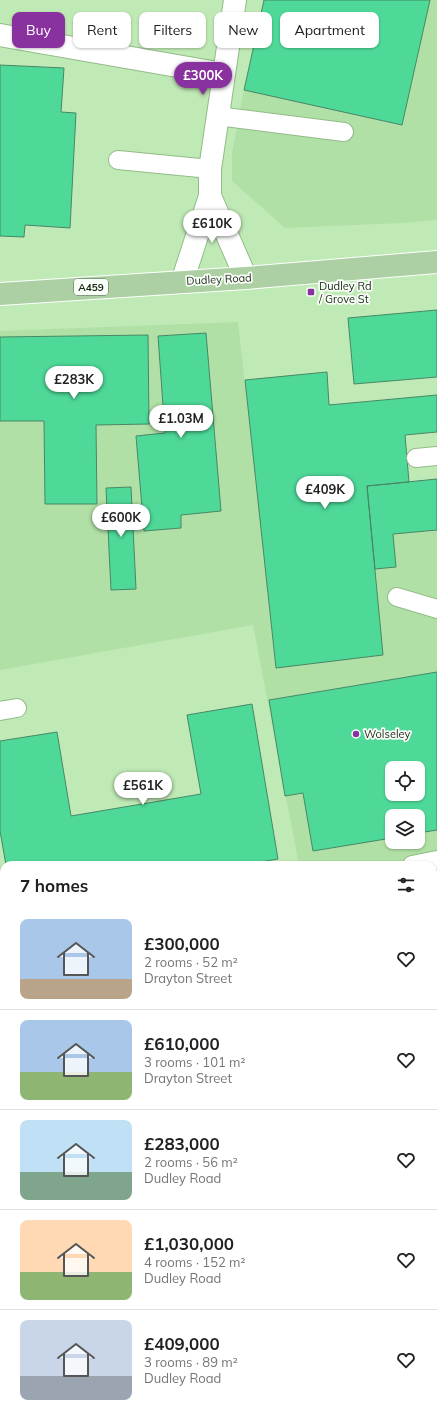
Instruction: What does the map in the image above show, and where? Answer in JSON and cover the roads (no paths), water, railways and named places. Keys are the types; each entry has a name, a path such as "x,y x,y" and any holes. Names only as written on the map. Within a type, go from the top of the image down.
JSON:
{"main road":[{"name":"Dudley Road","path":"0,294 246,278 437,262"}],"street":[{"path":"182,282 210,196 210,169 235,0"},
{"path":"0,35 223,74"},
{"path":"210,196 246,278"}],"lane":[{"path":"217,116 344,132"},
{"path":"118,160 210,169"},
{"path":"416,458 437,456"},
{"path":"397,597 437,609"}],"place":[{"name":"Dudley Rd / Grove St","path":"311,292"},
{"name":"Wolseley","path":"356,734"}]}
